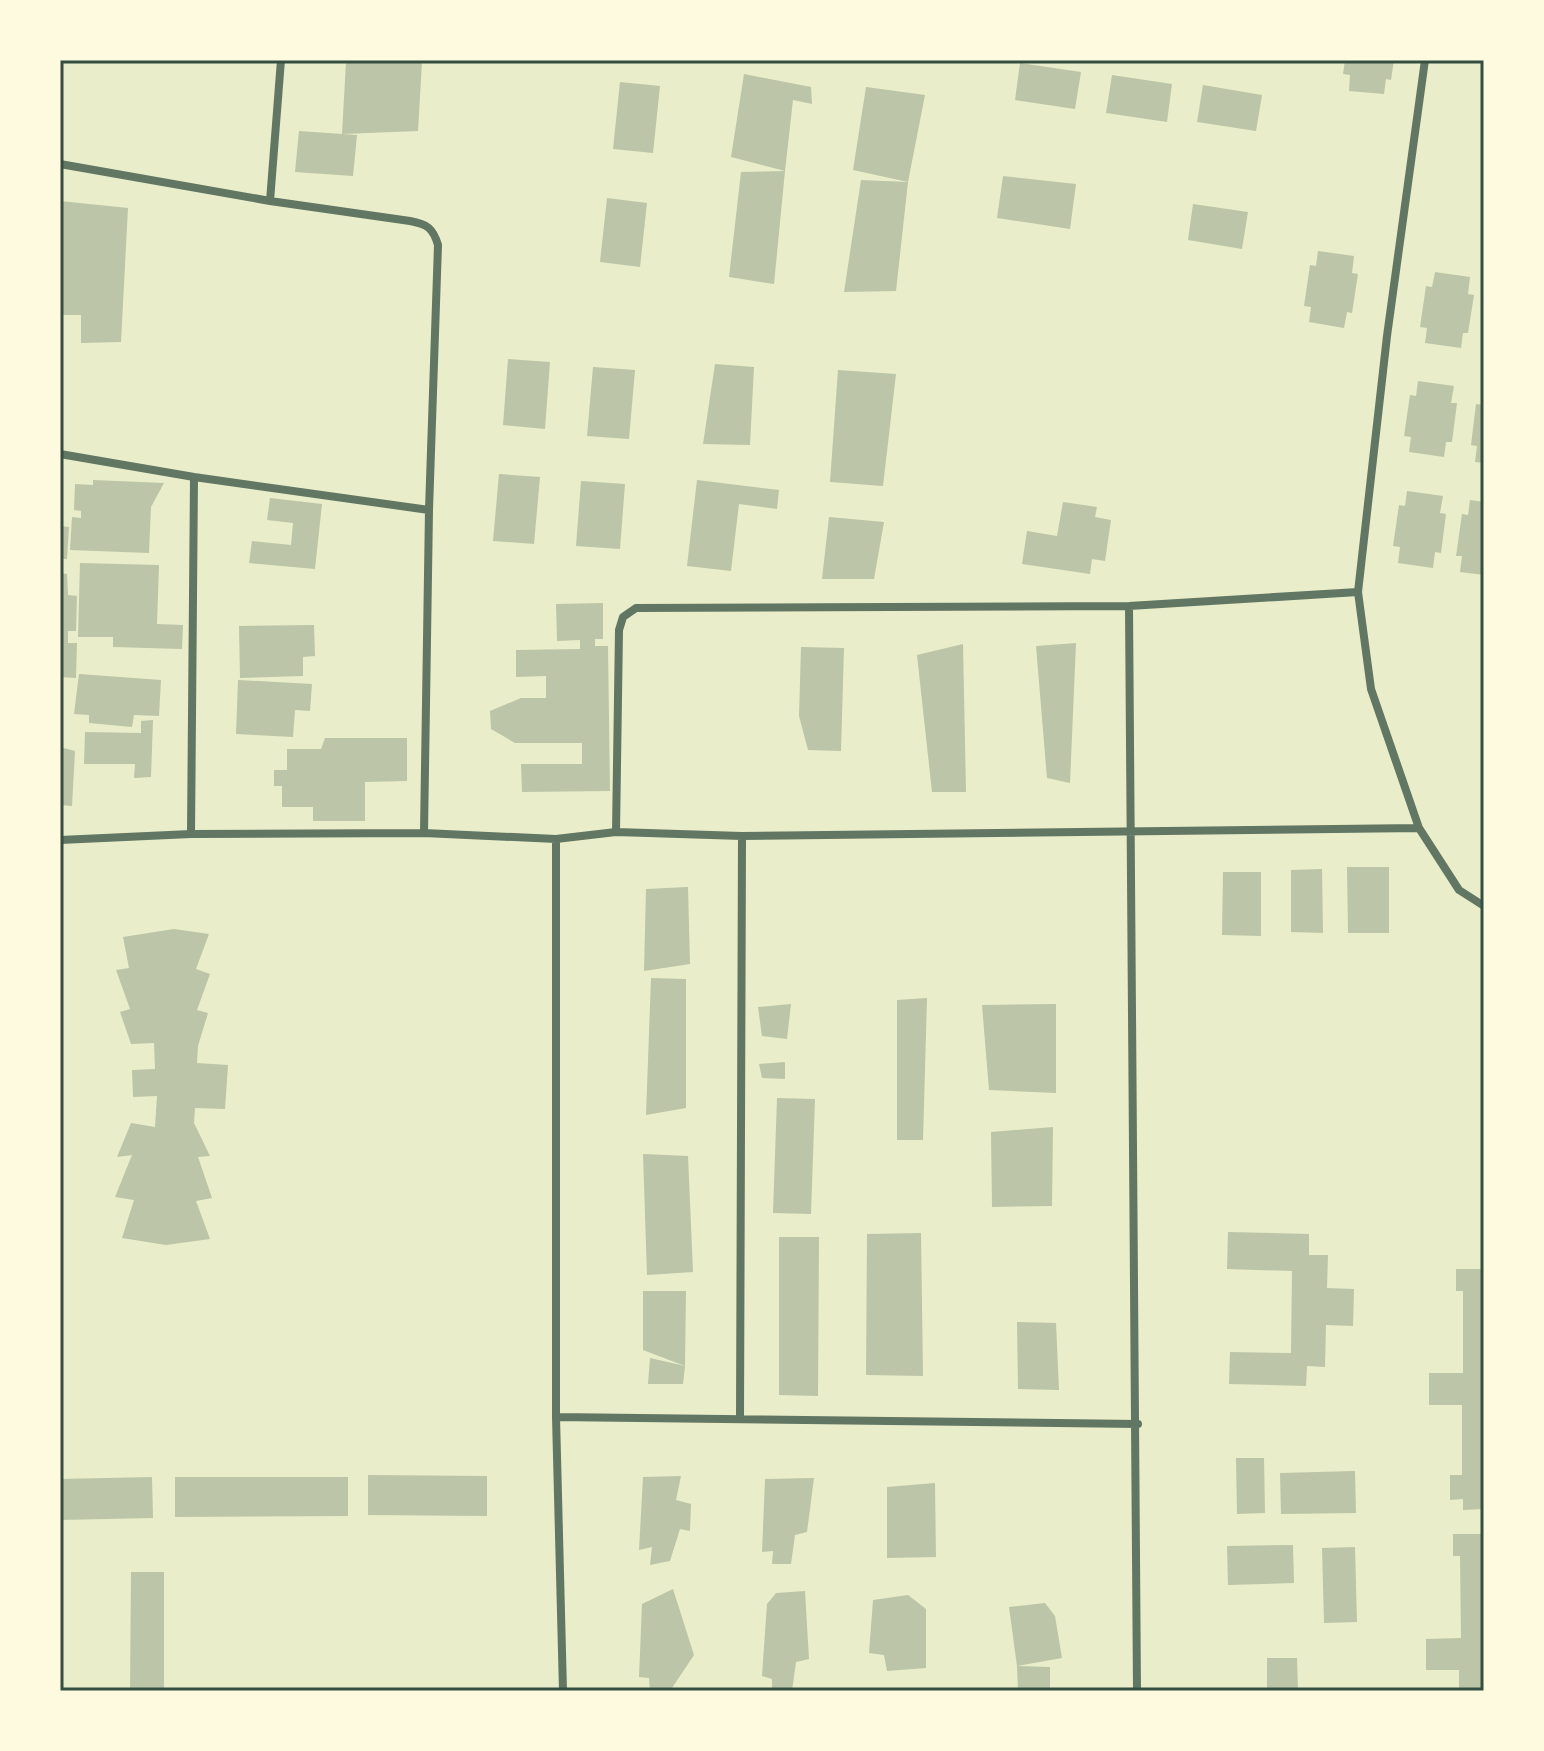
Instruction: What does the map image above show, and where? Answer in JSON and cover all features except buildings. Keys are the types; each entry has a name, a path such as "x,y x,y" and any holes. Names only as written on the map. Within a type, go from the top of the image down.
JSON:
{"street":[{"path":"270,201 281,60"},
{"path":"1425,60 1387,336 1358,592 1371,689 1419,828 1459,890 1484,906"},
{"path":"60,164 270,201 424,223 434,231 438,245 429,510 424,833"},
{"path":"60,454 194,477 429,510"},
{"path":"191,834 194,477"},
{"path":"616,832 619,630 623,617 636,608 1129,606 1358,592"},
{"path":"1129,606 1138,1424 1137,1691"},
{"path":"60,840 191,834 424,833 556,839 616,832 742,836 1419,828"},
{"path":"740,1419 742,836"},
{"path":"556,839 556,1417 563,1691"},
{"path":"556,1417 1138,1424"}]}
